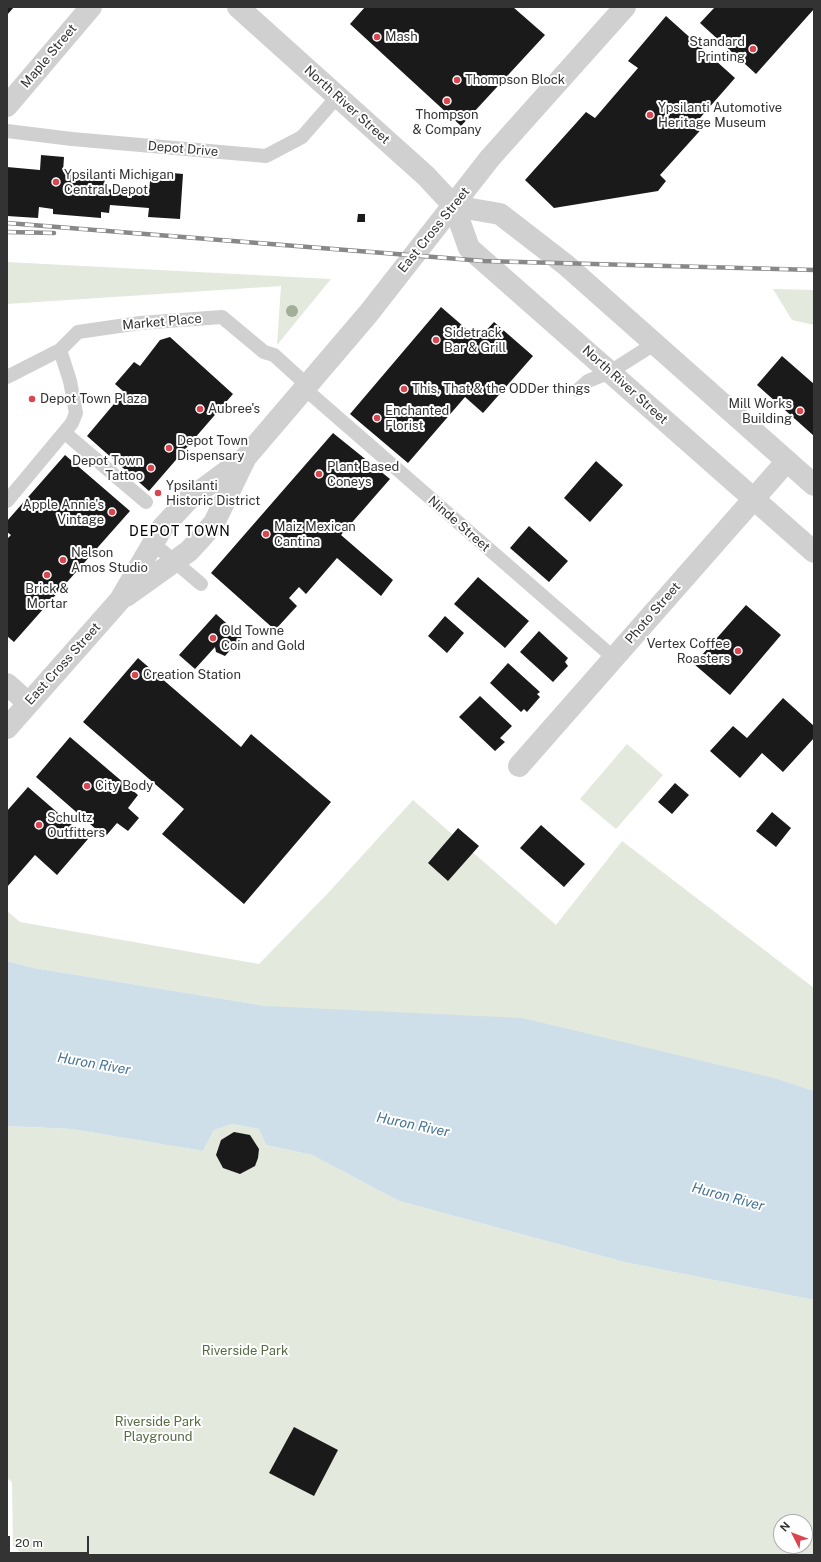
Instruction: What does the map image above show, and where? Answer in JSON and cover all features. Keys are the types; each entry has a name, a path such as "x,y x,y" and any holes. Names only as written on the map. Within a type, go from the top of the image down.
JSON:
{"street":[{"name":"Maple Street","path":"7,106 91,7"},
{"name":"North River Street","path":"238,7 426,176 454,206 469,248 753,500 814,552"},
{"name":"East Cross Street","path":"7,728 120,600 162,528 188,500 246,456 368,314 413,255 454,206 490,158 625,7"},
{"path":"454,206 500,214 566,265 814,485"},
{"name":"East Cross Street","path":"120,600 189,551 214,523 246,456"},
{"name":"Photo Street","path":"519,766 787,461"},
{"path":"7,684 28,703"}],"lane":[{"name":"Depot Drive","path":"7,131 72,139 266,156 302,137 337,97"},
{"name":"Market Place","path":"7,377 60,350 78,332 140,323 222,317 264,352 274,355 306,387"},
{"path":"578,390 588,381 610,372 654,344"},
{"path":"7,501 65,433 72,423 76,412 71,386 60,350"},
{"name":"Ninde Street","path":"306,387 614,658"},
{"path":"65,433 146,502"},
{"path":"154,544 201,584"}],"green space":[{"path":"7,262 331,279 277,345 281,286 7,304"},
{"path":"773,289 814,290 814,325 792,320"},
{"path":"627,744 663,775 616,829 580,799"},
{"path":"413,800 556,925 622,841 814,988 814,1091 778,1079 266,1006 34,968 7,961 7,911 20,922 259,964 329,892"},
{"name":"Riverside Park","path":"232,1124 259,1129 266,1145 312,1155 399,1201 624,1262 814,1300 814,1555 25,1555 13,1546 12,1482 7,1478 7,1126 71,1129 203,1151 214,1130"}],"water":[{"name":"Huron River","path":"7,961 34,968 266,1006 522,1018 778,1079 814,1091 814,1300 624,1262 399,1201 312,1155 266,1145 259,1129 232,1124 214,1130 203,1151 71,1129 7,1126"}],"building":[{"path":"7,7 14,7 7,15"},
{"name":"Thompson Block","path":"365,7 513,7 545,35 461,126 350,24"},
{"name":"Standard Printing","path":"715,7 814,7 814,9 756,74 700,23"},
{"name":"Ypsilanti Automotive Heritage Museum","path":"666,16 735,78 700,118 706,124 660,175 666,181 658,191 554,208 525,180 586,112 595,118 638,68 628,61"},
{"name":"Ypsilanti Michigan Central Depot","path":"41,155 64,157 63,172 105,176 104,189 149,192 151,171 183,174 180,219 148,217 149,208 110,205 109,213 101,212 101,218 53,214 53,209 39,207 38,218 7,216 7,167 40,170"},
{"path":"358,214 365,214 365,222 357,222"},
{"path":"441,307 478,339 494,322 533,356 483,413 465,397 408,463 350,414"},
{"path":"170,337 233,394 149,491 87,436 124,392 115,384 134,362 140,366 160,340"},
{"name":"Mill Works Building","path":"782,356 814,384 814,436 757,385"},
{"path":"333,433 390,479 341,535 393,580 381,596 337,558 306,594 299,587 289,598 297,606 275,630 211,573"},
{"path":"65,455 130,511 14,642 7,636 7,539 11,535 7,532 7,521"},
{"path":"596,461 623,485 590,522 564,498"},
{"path":"529,526 568,561 549,582 510,548"},
{"path":"478,577 529,621 505,648 454,604"},
{"path":"746,605 781,635 730,695 694,664"},
{"path":"216,614 242,637 225,656 216,652 215,647 195,669 179,655"},
{"path":"445,616 464,633 447,653 428,636"},
{"path":"539,631 568,658 565,662 568,666 553,682 520,652"},
{"path":"138,658 241,747 251,734 331,802 244,904 162,834 184,809 83,722"},
{"path":"508,663 540,692 537,694 540,697 527,712 524,709 521,712 490,683"},
{"path":"480,696 512,726 500,738 505,742 495,751 459,717"},
{"path":"783,698 814,726 814,738 783,772 762,753 740,778 710,751 733,726 747,738"},
{"name":"City Body","path":"70,737 138,795 128,808 139,818 128,831 117,823 105,837 36,777"},
{"path":"675,783 689,795 672,814 658,802"},
{"name":"Schultz Outfitters","path":"28,787 88,839 57,875 35,855 7,887 7,811"},
{"path":"772,812 791,828 776,847 756,831"},
{"path":"541,825 585,864 564,887 520,848"},
{"path":"458,828 479,846 448,881 428,863"},
{"path":"234,1132 250,1135 259,1149 255,1166 240,1174 223,1168 216,1155 221,1140"},
{"path":"294,1427 338,1450 314,1496 269,1473"}],"railway":[{"path":"7,223 484,261 814,270"},
{"path":"7,232 54,233"}],"place":[{"name":"Mash","path":"377,37"},
{"name":"Standard Printing","path":"753,49"},
{"name":"Thompson Block","path":"457,80"},
{"name":"Thompson & Company","path":"447,101"},
{"name":"Ypsilanti Automotive Heritage Museum","path":"650,115"},
{"name":"Ypsilanti Michigan Central Depot","path":"56,182"},
{"name":"Sidetrack Bar & Grill","path":"436,340"},
{"name":"This, That & the ODDer things","path":"404,389"},
{"name":"Depot Town Plaza","path":"32,399"},
{"name":"Aubree's","path":"200,409"},
{"name":"Mill Works Building","path":"800,411"},
{"name":"Enchanted Florist","path":"377,418"},
{"name":"Depot Town Dispensary","path":"169,448"},
{"name":"Depot Town Tattoo","path":"151,468"},
{"name":"Plant Based Coneys","path":"319,474"},
{"name":"Ypsilanti Historic District","path":"158,493"},
{"name":"Apple Annie's Vintage","path":"112,512"},
{"name":"Maiz Mexican Cantina","path":"266,534"},
{"name":"Nelson Amos Studio","path":"63,560"},
{"name":"Brick & Mortar","path":"47,575"},
{"name":"Old Towne Coin and Gold","path":"213,638"},
{"name":"Vertex Coffee Roasters","path":"738,651"},
{"name":"Creation Station","path":"135,675"},
{"name":"City Body","path":"87,786"},
{"name":"Schultz Outfitters","path":"39,825"}],"district":[{"name":"DEPOT TOWN","path":"180,532"}],"park label":[{"name":"Riverside Park Playground","path":"158,1430"}]}
